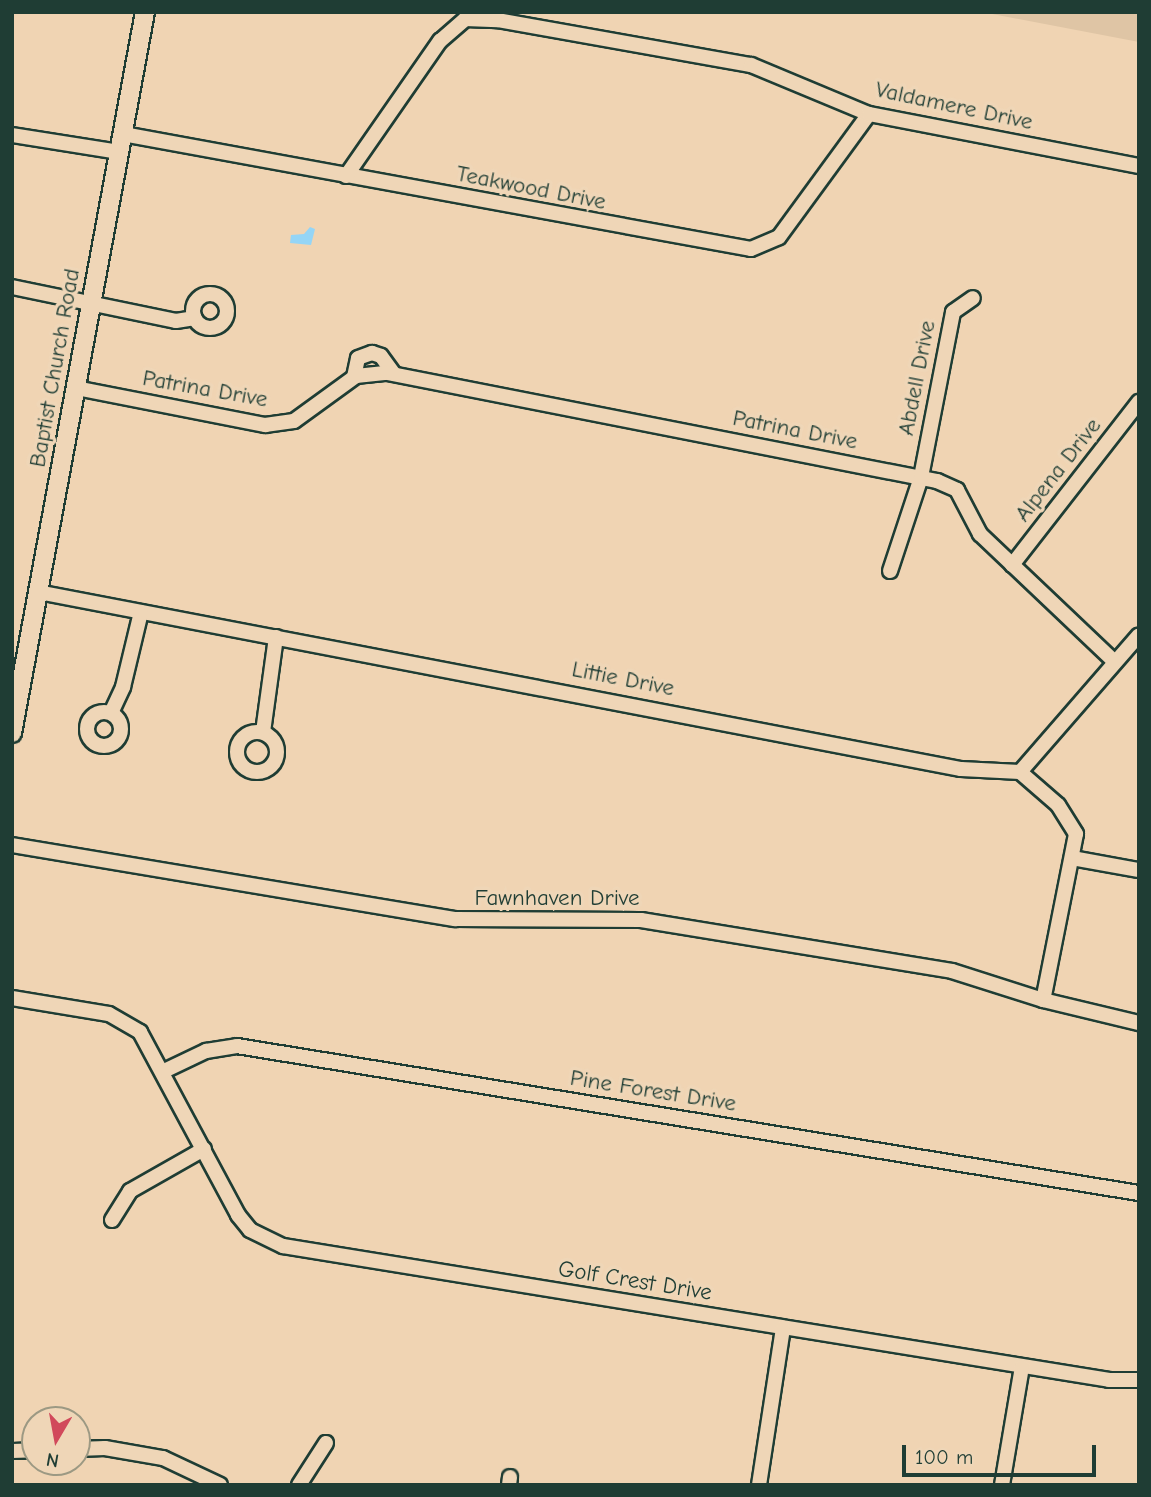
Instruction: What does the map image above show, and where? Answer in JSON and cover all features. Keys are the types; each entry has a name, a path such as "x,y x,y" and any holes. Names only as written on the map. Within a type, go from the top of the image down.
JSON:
{"street":[{"name":"Baptist Church Road","path":"12,733 19,660 38,592 145,12"},
{"name":"Valdamere Drive","path":"346,176 440,41 465,19 498,20 751,65 869,114 1139,166"},
{"name":"Teakwood Drive","path":"123,134 751,248 779,237 869,114"},
{"path":"12,135 119,152"},
{"path":"12,288 176,321 195,318"},
{"name":"Abdell Drive","path":"890,571 921,477 953,312 973,298"},
{"name":"Patrina Drive","path":"354,377 358,358 372,353 381,356 394,374"},
{"name":"Patrina Drive","path":"76,388 265,425 294,421 354,377 394,374 921,477 957,490 980,534 1113,660"},
{"name":"Alpena Drive","path":"1012,565 1139,402"},
{"name":"Littie Drive","path":"38,592 961,769 1020,772"},
{"path":"111,713 123,687 141,612"},
{"path":"1043,1000 1076,834 1068,819 1035,781 1020,772 1113,660 1139,635"},
{"path":"263,732 276,637"},
{"name":"Fawnhaven Drive","path":"12,845 485,922 599,916 641,919 952,971 1043,1000 1139,1023"},
{"path":"1072,858 1139,870"},
{"name":"Golf Crest Drive","path":"12,998 109,1014 127,1021 140,1032 250,1230 283,1247 1022,1367 1109,1380 1139,1380"},
{"name":"Pine Forest Drive","path":"164,1071 206,1051 237,1046 1139,1193"},
{"path":"112,1220 130,1191 204,1149"},
{"path":"759,1485 783,1328"},
{"path":"1002,1485 1022,1367"},
{"path":"299,1485 326,1443"},
{"path":"91,1448 105,1448 163,1458 220,1485"}],"shaded area":[{"path":"982,12 1139,12 1139,42"}],"water":[{"path":"310,227 315,229 311,245 290,243 291,235 304,234"}]}
